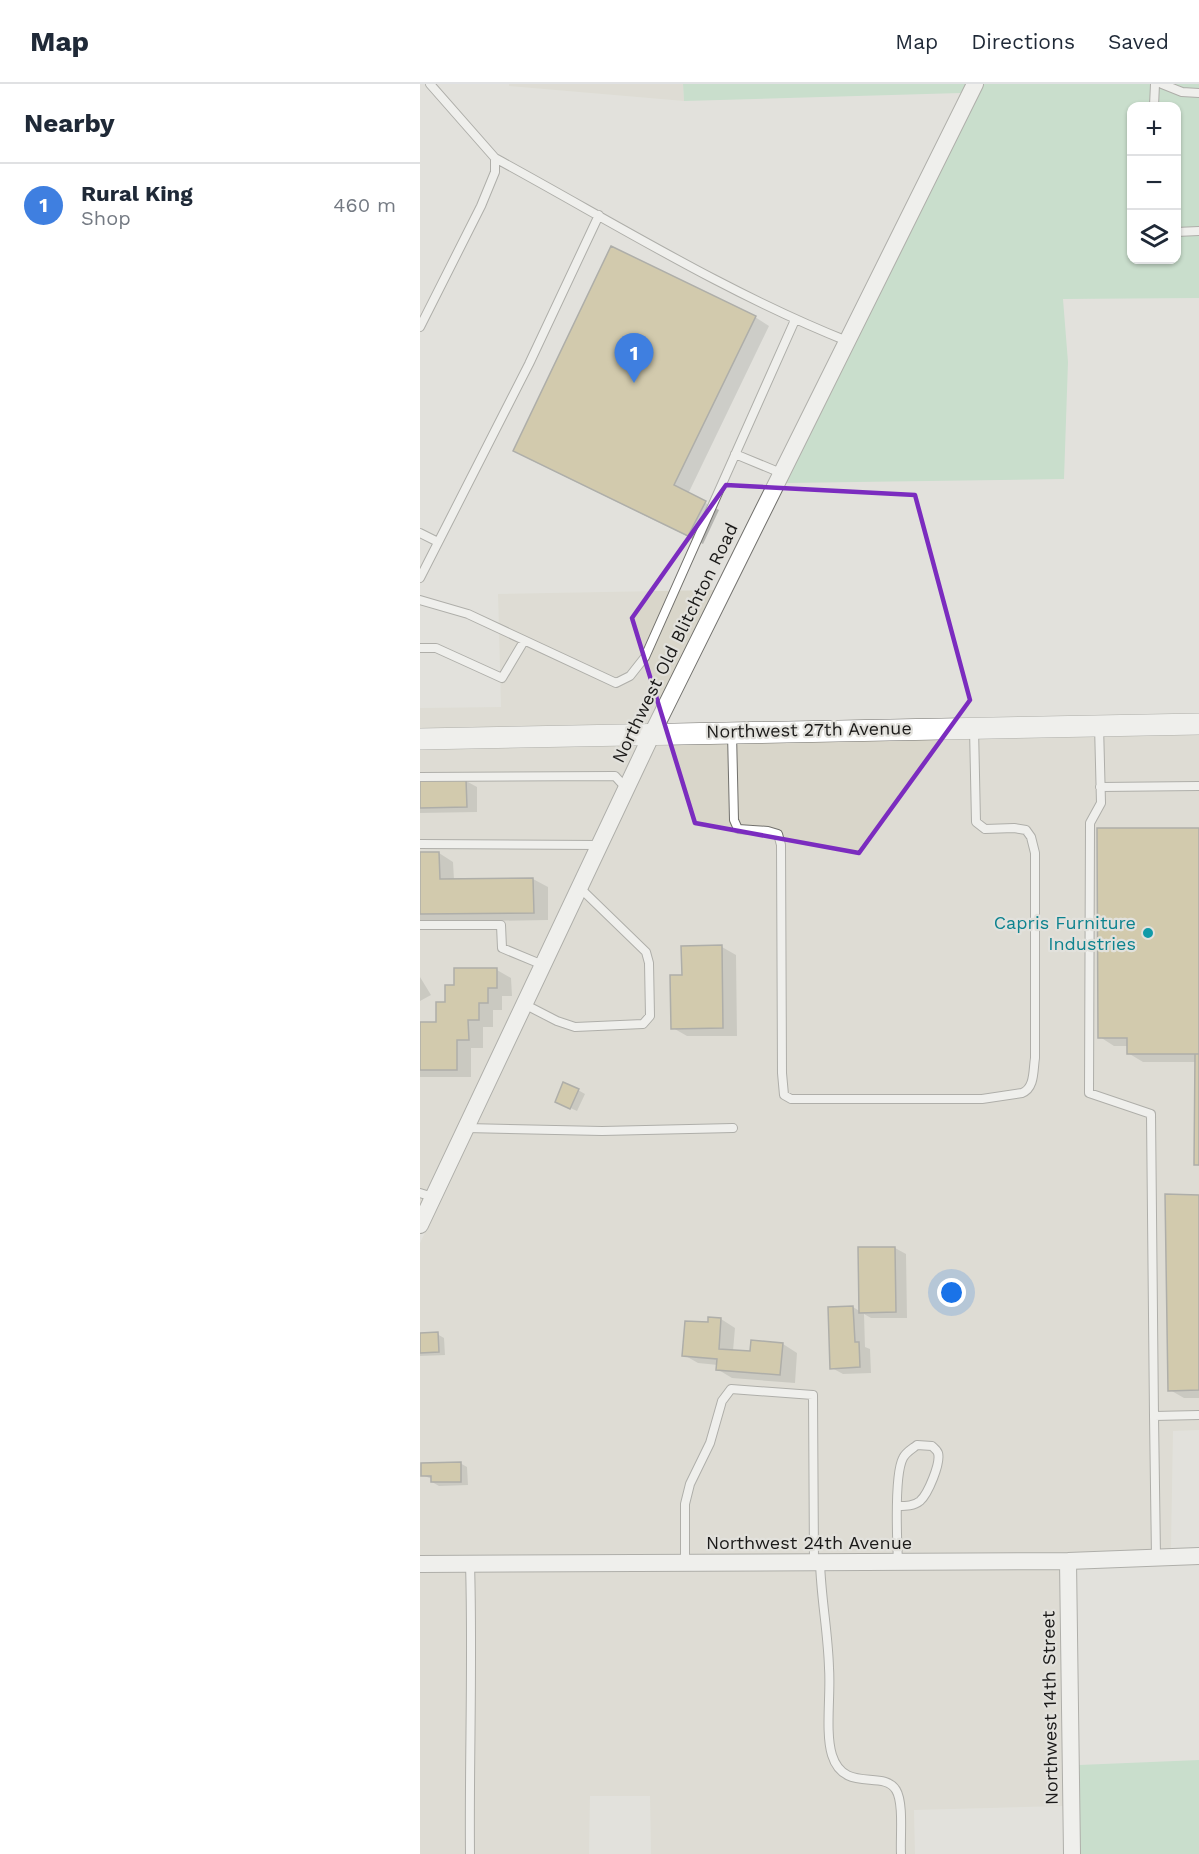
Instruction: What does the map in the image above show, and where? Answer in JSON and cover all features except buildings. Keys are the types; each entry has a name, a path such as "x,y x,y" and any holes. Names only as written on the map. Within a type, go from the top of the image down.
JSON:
{"street":[{"name":"Northwest Old Blitchton Road","path":"420,1225 427,1195 466,1128 652,734 975,84"},
{"name":"Northwest 27th Avenue","path":"420,739 1199,724"},
{"name":"Northwest 24th Avenue","path":"420,1564 1068,1561 1199,1556"},
{"name":"Northwest 14th Street","path":"1068,1561 1072,1854"}],"lane":[{"path":"430,84 495,158 700,272 795,320 847,341"},
{"path":"1154,102 1155,84"},
{"path":"1162,84 1182,92 1199,93"},
{"path":"420,327 481,206 495,172 495,158"},
{"path":"420,578 529,364 599,215"},
{"path":"1181,232 1199,231"},
{"path":"420,600 468,614 616,683 630,676 645,657 795,320"},
{"path":"735,454 782,473"},
{"path":"420,533 438,542"},
{"path":"420,648 436,648 502,678 524,640"},
{"path":"1099,725 1101,802 1090,823 1089,1093 1151,1114 1156,1557"},
{"path":"732,732 734,820 738,829 778,834 781,845 784,1095 791,1099 982,1099 1022,1093 1027,1091 1032,1083 1035,1058 1035,853 1031,837 1026,830 985,829 976,822 974,728"},
{"path":"420,777 615,776 626,788"},
{"path":"1100,787 1199,786"},
{"path":"420,844 599,845"},
{"path":"524,1004 557,1021 575,1027 643,1024 650,1016 649,963 646,952 579,887"},
{"path":"420,925 501,925 502,948 543,965"},
{"path":"466,1128 602,1131 734,1128"},
{"path":"685,1563 685,1504 690,1484 710,1443 722,1401 731,1389 813,1395 817,1562 830,1666 832,1755 838,1768 846,1775 857,1779 888,1782 896,1790 900,1807 901,1854"},
{"path":"1155,1416 1199,1415"},
{"path":"898,1506 911,1506 921,1500 939,1462 938,1451 932,1446 917,1445 904,1455 898,1469 898,1506 898,1562"},
{"path":"470,1564 472,1637 469,1750 470,1854"}],"highlighted area":[{"path":"726,485 915,495 970,700 859,853 695,823 632,618"}],"shaded area":[{"path":"509,84 683,84 684,101 509,86"},
{"path":"714,590 646,727 420,732 420,708 501,707 498,594"},
{"path":"1199,731 1199,1430 1173,1431 1171,1550 1068,1553 420,1557 420,1243 657,741"},
{"path":"639,741 420,1206 420,746"},
{"path":"1060,1568 1063,1806 914,1810 915,1854 651,1854 650,1796 590,1796 589,1854 420,1854 420,1572"}],"green space":[{"path":"683,84 966,84 961,93 684,101"},
{"path":"983,84 1199,84 1199,298 1063,299 1068,362 1064,479 785,483"},
{"path":"1199,1760 1199,1854 1080,1854 1079,1765"}],"place":[{"name":"Rural King","path":"634,383"},
{"name":"Capris Furniture Industries","path":"1148,933"}]}
